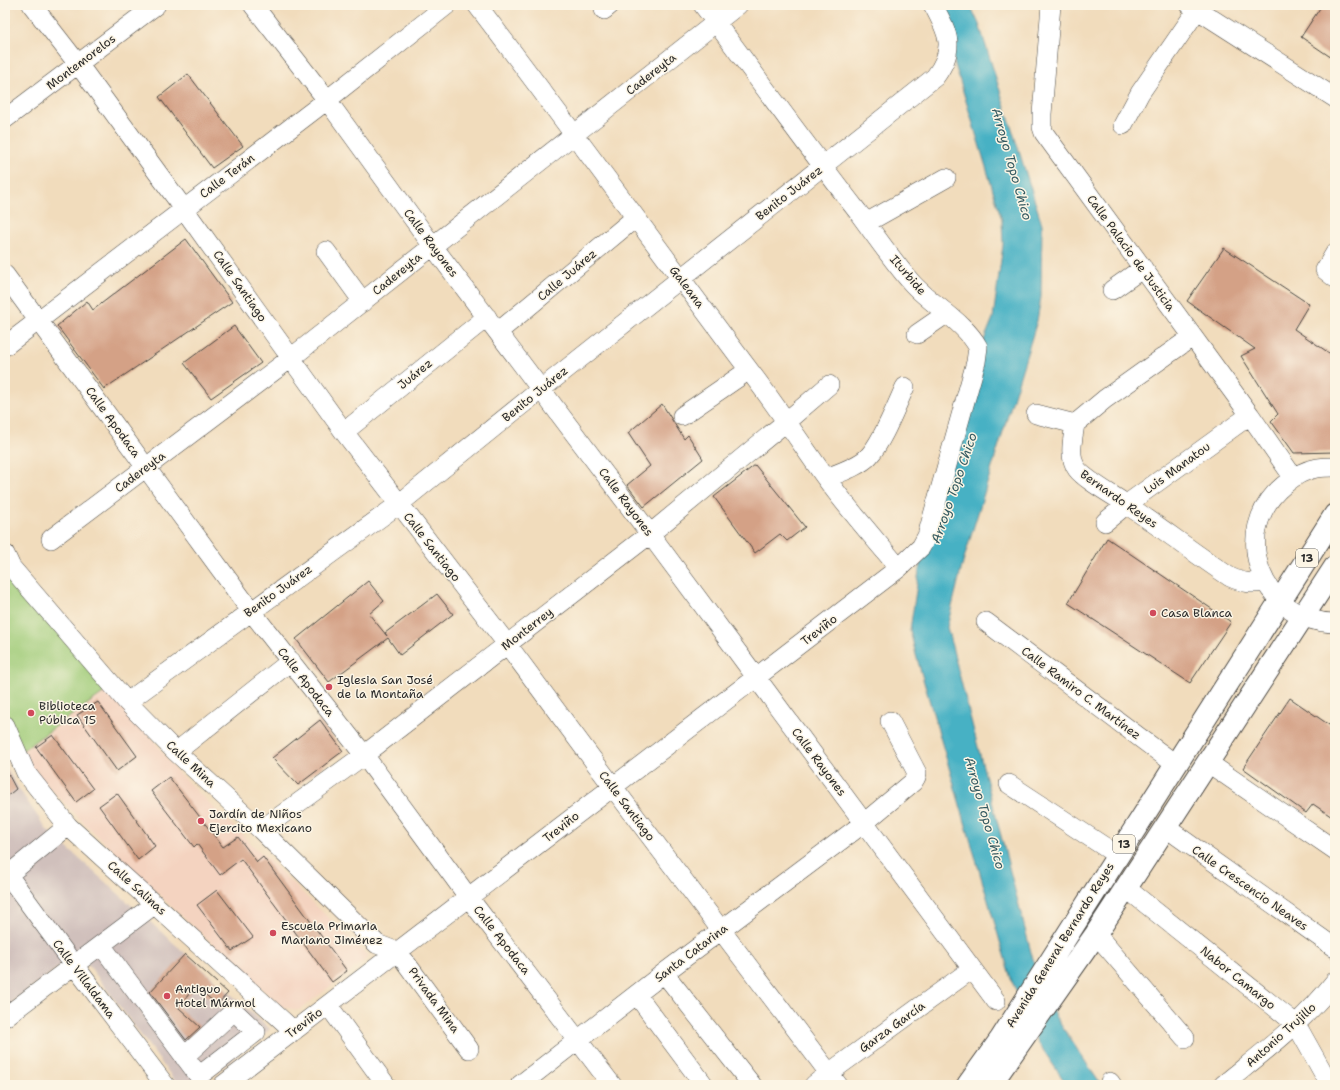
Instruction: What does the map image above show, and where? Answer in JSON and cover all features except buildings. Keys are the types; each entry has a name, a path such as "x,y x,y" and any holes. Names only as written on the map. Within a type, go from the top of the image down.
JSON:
{"main road":[{"name":"Avenida General Bernardo Reyes","path":"968,1085 1001,1039 1335,515"},
{"name":"Avenida General Bernardo Reyes","path":"990,1085 1096,934 1335,567"}],"street":[{"name":"Calle Santiago","path":"32,5 78,64 184,208 344,432 507,644 833,1079"},
{"name":"Montemorelos","path":"5,119 156,5"},
{"name":"Calle Rayones","path":"254,5 327,100 432,245 650,534 996,1001"},
{"name":"Calle Terán","path":"5,346 327,100 447,5"},
{"name":"Galeana","path":"477,5 575,134 635,218 787,421 849,509 899,568"},
{"name":"Iturbide","path":"703,5 912,283 963,328 978,347 976,362 927,536 921,546 899,568"},
{"name":"Cadereyta","path":"51,539 291,358 363,302 432,245 738,5"},
{"name":"Benito Juárez","path":"127,702 398,504 935,77 944,66 948,56 949,45 933,5"},
{"name":"Calle Palacio de Justicia","path":"1051,5 1042,114 1042,127 1044,133 1294,477"},
{"path":"1123,125 1140,93 1193,7 1335,98"},
{"path":"866,223 946,178"},
{"name":"Calle Juárez","path":"498,332 635,218"},
{"path":"326,251 363,302"},
{"path":"1335,253 1325,270 1335,278"},
{"path":"1112,290 1143,268"},
{"name":"Calle Apodaca","path":"5,275 251,610 364,755 469,898 612,1085"},
{"path":"917,334 946,314"},
{"name":"Juárez","path":"344,432 487,317"},
{"path":"1036,414 1075,424 1106,399 1192,337"},
{"path":"682,416 749,370"},
{"name":"Monterrey","path":"261,830 364,755 650,534 829,385"},
{"path":"826,478 846,471 869,456 879,442 905,387"},
{"name":"Luis Manatou","path":"1105,522 1127,504 1250,415"},
{"name":"Bernardo Reyes","path":"1075,424 1072,444 1073,458 1077,469 1082,474 1230,577 1240,582 1251,584 1265,582"},
{"path":"1335,467 1316,468 1294,477 1275,492 1262,512 1256,536 1257,560 1265,582 1280,602 1302,616 1323,623 1335,623"},
{"name":"Calle Mina","path":"5,554 11,567 127,702 176,752 261,830 377,944 398,952"},
{"name":"Treviño","path":"224,1085 899,568"},
{"name":"Calle Ramiro C. Martínez","path":"986,622 1175,764"},
{"path":"176,752 291,661"},
{"name":"Santa Catarina","path":"520,1085 664,973 864,823 913,782 916,777 916,773 890,721"},
{"name":"Calle Salinas","path":"5,725 26,773 68,826 294,1031"},
{"path":"1207,762 1335,850"},
{"path":"1009,784 1117,855"},
{"path":"6,873 68,826"},
{"name":"Calle Crescencio Neaves","path":"1165,827 1335,948"},
{"name":"Calle Villaldama","path":"6,873 165,1085"},
{"name":"Nabor Camargo","path":"1126,888 1296,1024 1323,1082"},
{"path":"5,1017 155,904"},
{"path":"1096,934 1185,1038"},
{"path":"101,945 184,1057"},
{"name":"Privada Mina","path":"398,952 469,1049"},
{"name":"Garza García","path":"814,1085 833,1079 972,969"},
{"path":"664,973 752,1085"},
{"name":"Antonio Trujillo","path":"1223,1085 1296,1024 1326,994 1335,982"},
{"path":"637,995 704,1085"},
{"path":"328,1006 386,1085"}],"shaded area":[{"path":"113,686 177,772 369,957 299,1010 282,1007 175,910 79,818 17,754"},
{"path":"5,766 47,830 270,1029 200,1085 178,1085 79,952 5,1007"}],"green space":[{"path":"5,554 113,686 17,754 5,723"}],"water":[{"name":"Arroyo Topo Chico","path":"931,5 970,5 979,24 1042,224 1041,297 1037,321 963,562 947,627 1032,956 1055,1016 1101,1085 1067,1085 1039,1044 1011,979 910,630 923,545 977,357 993,318 1003,245 1002,220 946,35"}],"place":[{"name":"Casa Blanca","path":"1153,613"},
{"name":"Iglesia San José de la Montaña","path":"329,687"},
{"name":"Biblioteca Pública 15","path":"31,713"},
{"name":"Jardín de Niños Ejercito Mexicano","path":"201,821"},
{"name":"Escuela Primaria Mariano Jiménez","path":"273,933"},
{"name":"Antiguo Hotel Mármol","path":"167,996"}]}
